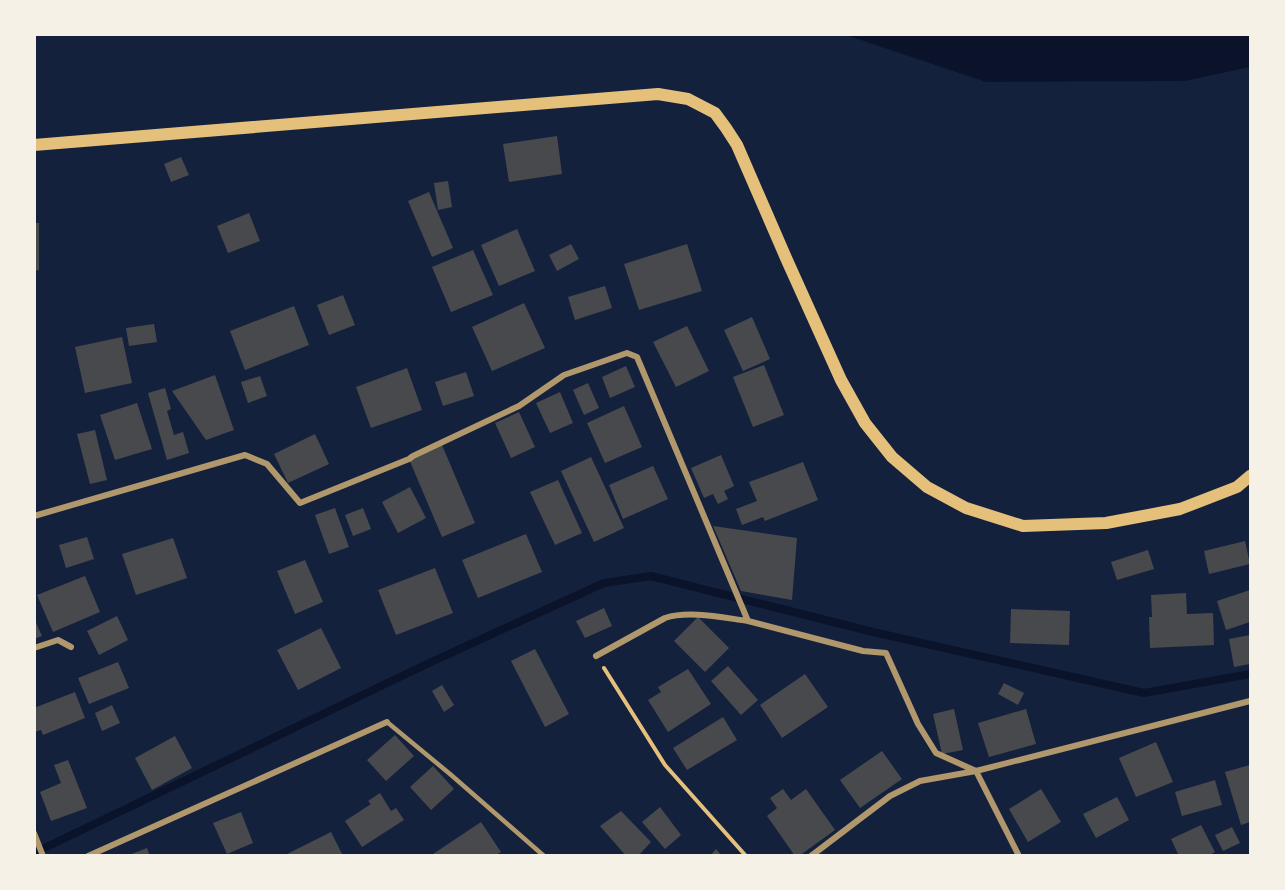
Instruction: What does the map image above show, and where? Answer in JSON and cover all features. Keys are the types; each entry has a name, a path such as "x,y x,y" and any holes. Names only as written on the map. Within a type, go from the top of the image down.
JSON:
{"main road":[{"path":"34,145 658,94 688,99 715,113 737,145 837,370 865,423 892,457 927,488 966,508 1023,526 1106,523 1180,509 1237,487 1251,477"}],"street":[{"path":"34,516 245,455 267,464 300,503 409,459 519,406 564,375 627,353 637,357 748,621"},
{"path":"596,656 674,615 748,621 863,651 886,653 918,724 936,753 976,771 1019,855"},
{"path":"34,648 58,640 71,647"},
{"path":"811,855 890,796 920,781 976,771 1251,701"},
{"path":"88,855 387,722"},
{"path":"36,836 43,855"}],"lane":[{"path":"387,722 544,855"}],"path":[{"path":"596,656 665,765 746,855"}],"water":[{"path":"846,35 1250,35 1250,67 1185,81 986,82"}],"building":[{"path":"557,136 562,174 509,182 503,144"},
{"path":"181,157 189,175 171,182 164,164"},
{"path":"448,181 452,207 438,210 434,183"},
{"path":"429,192 453,248 432,257 408,201"},
{"path":"249,213 260,241 228,253 217,226"},
{"path":"34,223 39,223 39,270 34,271"},
{"path":"517,229 535,271 499,286 481,245"},
{"path":"571,244 579,259 557,271 549,255"},
{"path":"687,244 702,291 639,310 624,264"},
{"path":"473,250 493,295 451,312 432,267"},
{"path":"605,286 612,308 575,320 568,297"},
{"path":"343,295 355,325 329,335 317,305"},
{"path":"524,303 545,348 492,371 472,327"},
{"path":"294,306 309,345 245,370 230,331"},
{"path":"752,317 770,359 743,371 724,330"},
{"path":"154,324 157,342 129,346 126,328"},
{"path":"687,326 709,371 676,387 653,342"},
{"path":"122,337 132,383 85,393 75,347"},
{"path":"764,365 784,415 753,427 733,377"},
{"path":"626,366 635,387 610,398 602,377"},
{"path":"407,368 422,410 371,428 356,387"},
{"path":"466,372 474,396 443,406 435,382"},
{"path":"215,375 234,430 206,440 172,391"},
{"path":"260,376 267,396 248,403 241,382"},
{"path":"588,383 599,408 584,415 573,390"},
{"path":"165,388 171,409 167,411 174,435 183,432 189,453 167,460 148,393"},
{"path":"560,392 573,423 550,433 536,403"},
{"path":"137,403 152,449 115,460 100,415"},
{"path":"624,406 642,447 605,463 587,423"},
{"path":"519,412 535,447 511,458 495,423"},
{"path":"95,430 107,480 90,484 77,434"},
{"path":"315,434 329,464 288,483 274,454"},
{"path":"442,445 475,523 442,537 409,459"},
{"path":"721,455 734,486 724,491 728,499 718,504 713,494 704,498 691,468"},
{"path":"591,457 624,528 594,542 561,471"},
{"path":"803,462 818,500 765,521 763,517 742,525 736,509 757,501 749,482"},
{"path":"653,466 668,499 623,519 609,485"},
{"path":"558,480 582,533 555,545 530,492"},
{"path":"410,487 426,518 398,533 382,502"},
{"path":"335,508 349,547 329,554 315,515"},
{"path":"363,508 371,529 353,536 345,515"},
{"path":"713,526 797,538 792,600 741,591"},
{"path":"526,534 542,572 478,598 462,560"},
{"path":"87,537 94,559 66,568 59,545"},
{"path":"173,538 187,578 136,595 122,554"},
{"path":"1245,541 1250,564 1209,574 1204,551"},
{"path":"1148,550 1154,569 1117,580 1111,562"},
{"path":"305,560 323,602 295,614 277,571"},
{"path":"435,568 453,613 396,635 378,590"},
{"path":"85,576 100,612 53,632 37,595"},
{"path":"1250,590 1250,622 1226,630 1217,601"},
{"path":"1186,593 1187,614 1213,613 1214,645 1150,648 1151,595"},
{"path":"604,608 612,626 585,638 576,621"},
{"path":"1011,609 1070,611 1069,645 1010,643"},
{"path":"117,616 128,640 99,655 87,631"},
{"path":"698,617 729,648 705,672 674,641"},
{"path":"34,618 42,636 34,639"},
{"path":"321,628 341,668 298,690 277,650"},
{"path":"1250,635 1250,664 1234,667 1229,639"},
{"path":"535,649 569,714 545,727 511,661"},
{"path":"118,662 129,688 89,704 78,678"},
{"path":"728,666 758,700 741,715 711,681"},
{"path":"688,669 711,704 668,732 648,700 661,692 658,687"},
{"path":"805,674 828,707 782,738 760,705"},
{"path":"1004,683 1024,693 1018,705 998,694"},
{"path":"442,685 454,705 444,712 432,691"},
{"path":"75,692 85,718 43,735 41,730 34,732 34,708"},
{"path":"112,705 120,723 102,731 95,713"},
{"path":"954,709 963,750 942,754 933,714"},
{"path":"1026,709 1036,744 989,757 978,723"},
{"path":"723,717 737,740 687,770 673,748"},
{"path":"395,735 414,756 386,781 367,760"},
{"path":"175,736 192,768 152,790 135,758"},
{"path":"1156,742 1173,782 1136,797 1119,758"},
{"path":"882,751 902,779 860,808 840,780"},
{"path":"68,760 87,808 51,821 40,792 61,783 54,765"},
{"path":"1250,765 1250,822 1241,825 1225,772"},
{"path":"433,766 454,789 431,810 410,787"},
{"path":"1215,780 1222,805 1182,816 1175,792"},
{"path":"783,789 791,800 806,789 835,830 799,856 795,856 767,816 777,808 770,798"},
{"path":"1041,789 1061,822 1028,842 1009,809"},
{"path":"380,793 391,811 396,808 404,820 362,847 345,821 371,804 368,801"},
{"path":"1117,797 1129,820 1096,838 1083,814"},
{"path":"660,807 681,835 665,849 642,822"},
{"path":"621,811 651,842 638,856 626,856 600,826"},
{"path":"241,812 253,843 227,854 213,823"},
{"path":"481,822 501,852 495,856 430,856"},
{"path":"1201,825 1215,852 1208,856 1179,856 1171,839"},
{"path":"1232,827 1240,843 1223,851 1215,835"},
{"path":"331,832 343,856 283,856"},
{"path":"147,848 150,856 129,856 129,855"},
{"path":"716,849 722,856 710,856"}],"waterway":[{"path":"34,853 429,663 604,583 651,576 873,632 1144,693 1250,674"}]}
